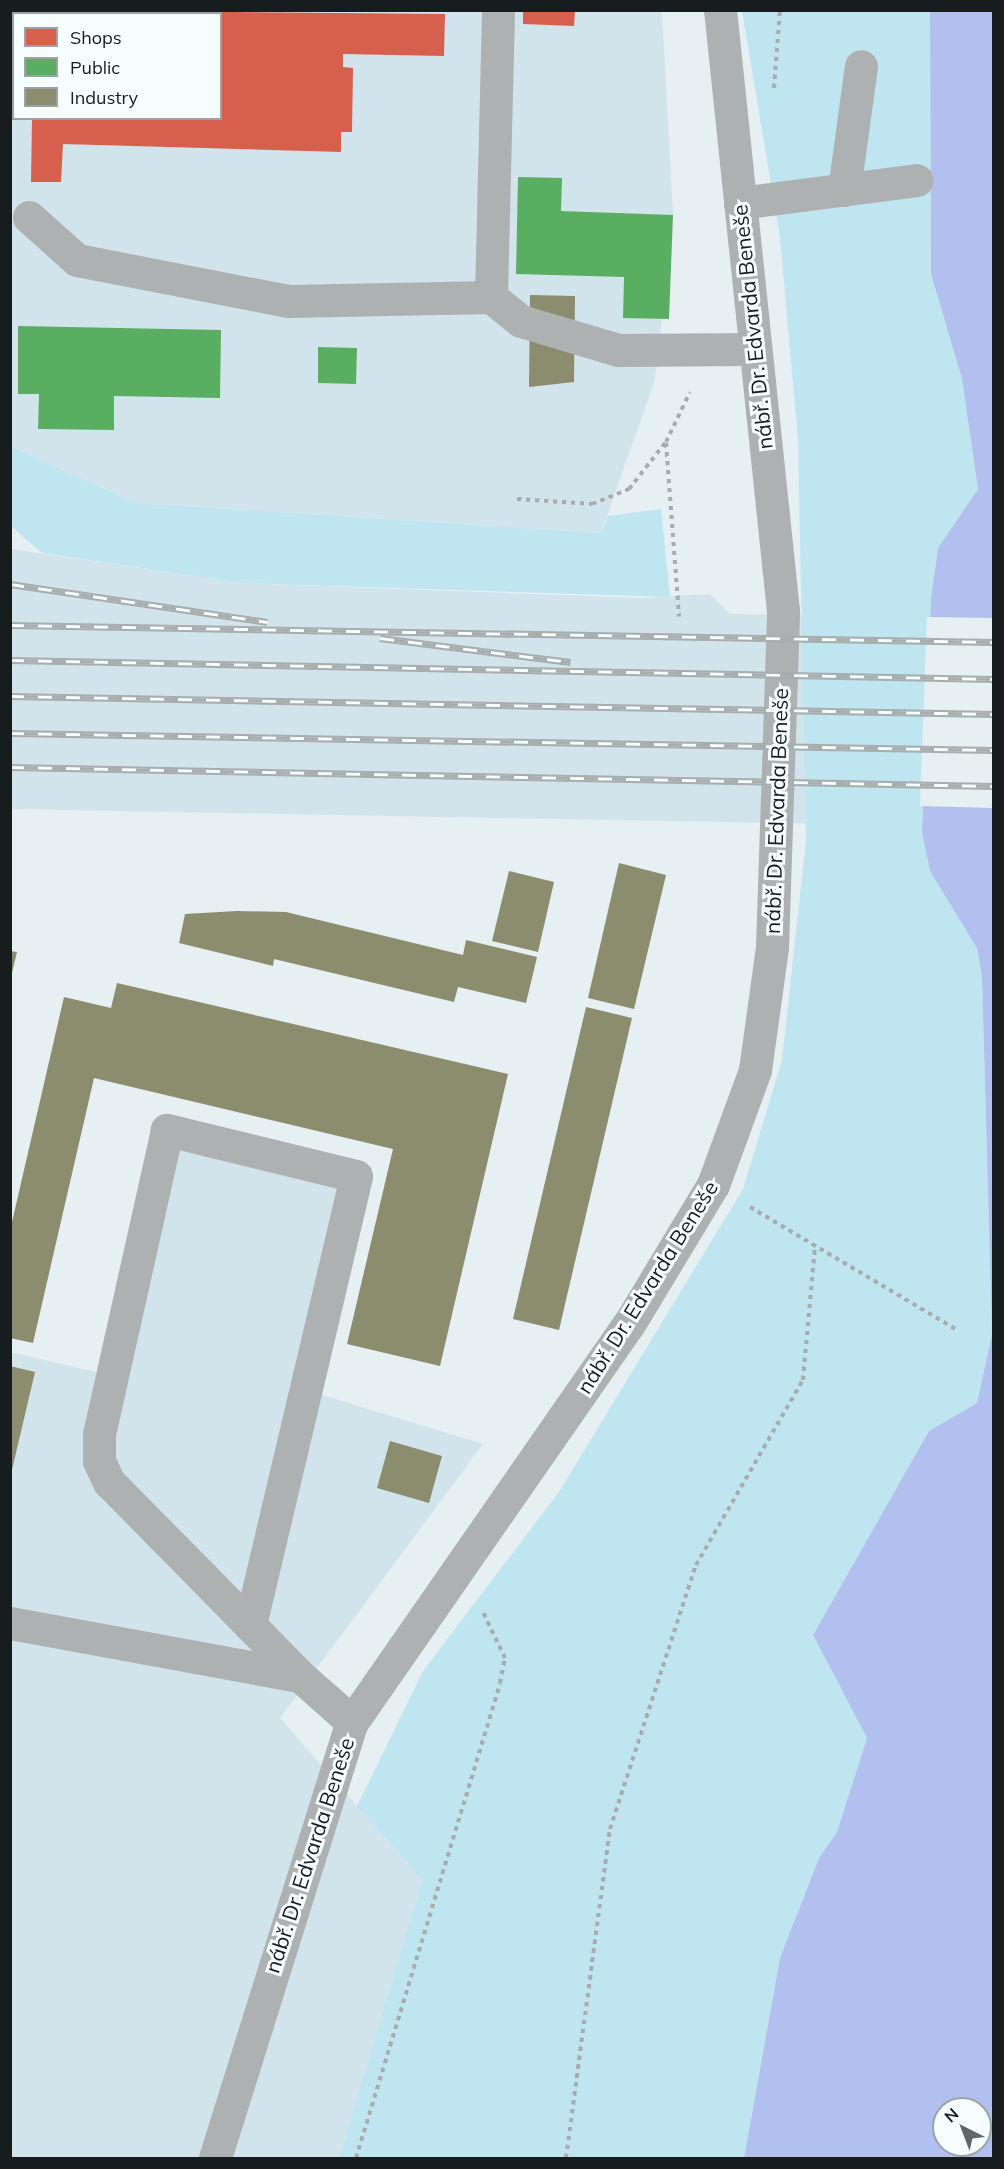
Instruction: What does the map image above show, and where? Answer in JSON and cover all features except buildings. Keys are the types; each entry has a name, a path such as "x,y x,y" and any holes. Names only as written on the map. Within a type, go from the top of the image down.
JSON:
{"street":[{"path":"491,297 498,10"},
{"name":"nábř. Dr. Edvarda Beneše","path":"215,2158 352,1722 629,1324 713,1185 755,1070 772,947 783,611 753,349 720,10"},
{"path":"844,190 861,66"},
{"path":"740,203 916,180"},
{"path":"29,217 77,260 288,301 491,297 521,321 618,350 753,349"},
{"path":"249,1625 356,1176 167,1130 99,1433 99,1461 109,1482 249,1625 300,1676 352,1722"},
{"path":"10,1623 300,1676"}],"path":[{"path":"517,500 592,504 629,489 666,442 710,351"},
{"path":"666,442 679,617"},
{"path":"713,1185 957,1330"},
{"path":"566,2158 610,1829 696,1565 803,1380 815,1246"},
{"path":"356,2158 505,1658 497,1631 454,1575"}],"shaded area":[{"path":"11,11 662,11 673,215 655,380 601,533 136,503 11,446"},
{"path":"742,11 930,11 931,274 962,379 978,489 938,548 931,598 922,832 977,948 982,977 992,1334 977,1403 929,1431 813,1635 867,1738 837,1832 819,1858 780,1958 744,2158 339,2158 422,1880 357,1806 423,1671 559,1492 743,1189 782,1060 806,841 798,439 780,238"},
{"path":"11,446 136,503 601,533 608,516 661,509 670,597 242,583 42,553 11,526"},
{"path":"11,549 242,583 641,598 710,594 730,614 993,618 993,827 11,809"},
{"path":"158,1117 372,1167 319,1394 483,1444 280,1718 422,1880 339,2158 11,2158 11,1352 99,1373"}],"water":[{"path":"930,11 993,11 993,2158 744,2158 780,1958 819,1858 837,1832 867,1738 813,1635 929,1431 977,1403 992,1334 982,977 977,948 930,871 922,832 931,598 938,548 978,489 962,379 931,274"}],"pier":[{"path":"927,617 993,618 993,808 920,806"}],"railway":[{"path":"10,584 267,622"},
{"path":"10,625 994,642"},
{"path":"380,638 570,662"},
{"path":"10,660 994,679"},
{"path":"10,696 994,714"},
{"path":"10,733 994,750"},
{"path":"10,767 994,786"}]}
